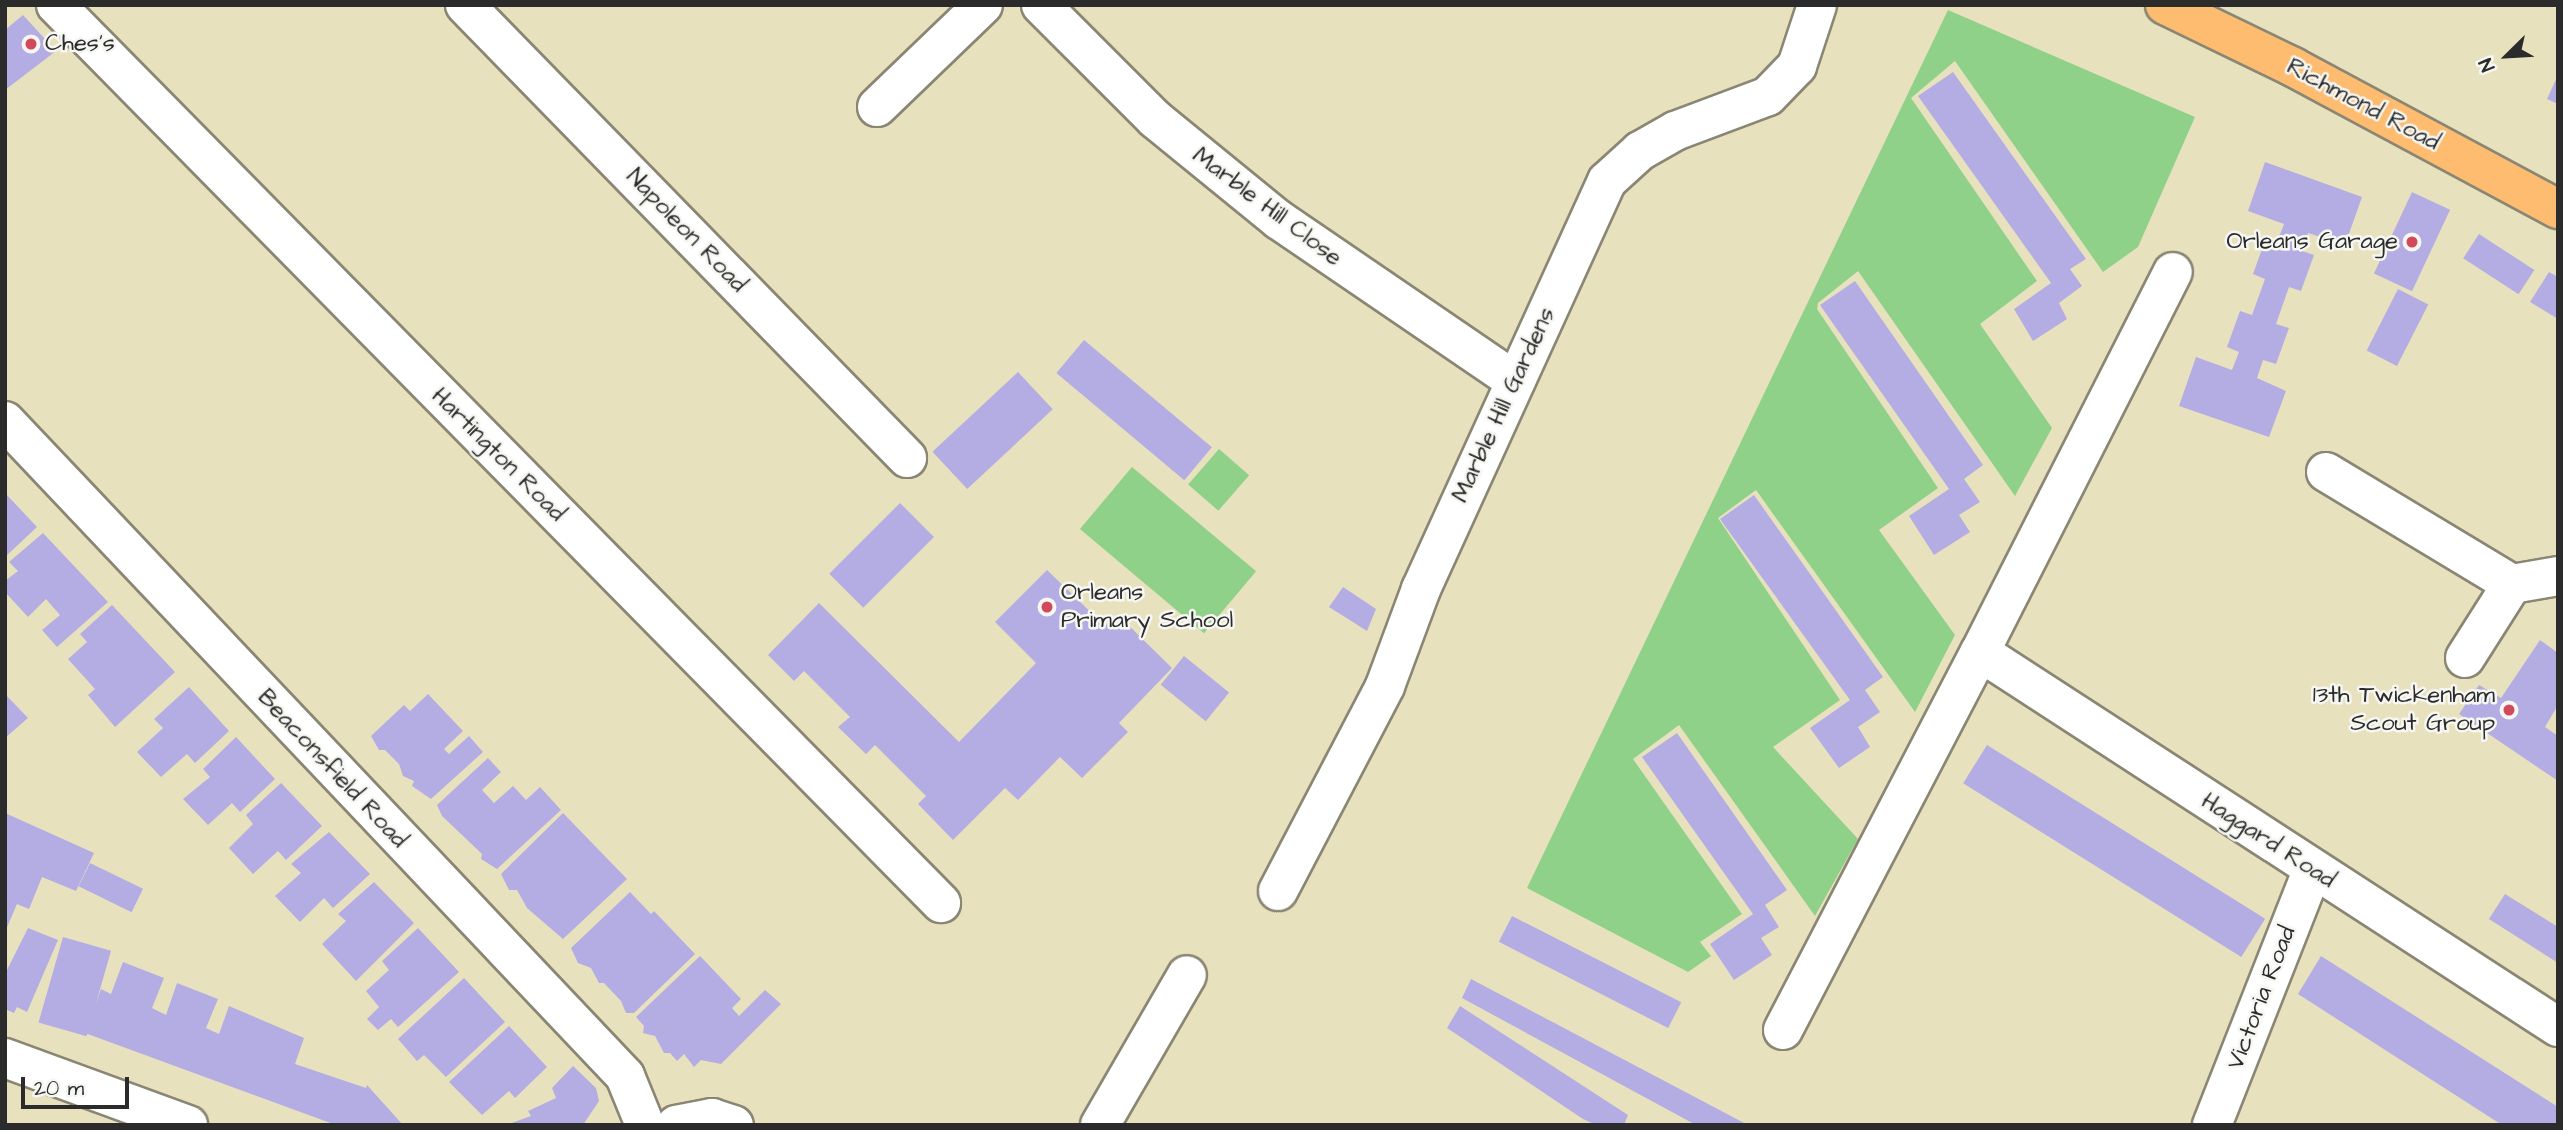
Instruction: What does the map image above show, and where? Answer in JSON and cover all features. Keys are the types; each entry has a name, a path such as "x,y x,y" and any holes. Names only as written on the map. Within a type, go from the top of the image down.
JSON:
{"main road":[{"name":"Richmond Road","path":"2165,5 2293,66 2558,209"}],"street":[{"name":"Hartington Road","path":"56,5 941,903"},
{"name":"Napoleon Road","path":"465,5 907,458"},
{"path":"877,107 983,5"},
{"name":"Marble Hill Close","path":"1041,5 1154,119 1279,220 1515,381"},
{"name":"Marble Hill Gardens","path":"1278,891 1385,685 1421,589 1607,181 1640,151 1675,131 1768,96 1797,66 1817,5"},
{"path":"1783,1030 1980,652 2173,272"},
{"name":"Beaconsfield Road","path":"5,421 625,1076 645,1125"},
{"path":"2326,472 2512,584 2558,576"},
{"path":"2465,658 2512,584"},
{"name":"Haggard Road","path":"1980,652 2312,871 2558,1027"},
{"name":"Victoria Road","path":"2212,1125 2312,871"},
{"path":"1100,1125 1187,975"},
{"path":"5,1058 188,1125"},
{"path":"676,1125 712,1118 734,1125"}],"green space":[{"path":"1948,10 2195,117 2138,247 2103,272 1955,61 1911,98 2037,281 1980,324 2052,428 2015,496 1858,271 1818,303 1817,309 1938,488 1879,530 1955,635 1915,712 1756,490 1718,518 1840,700 1773,747 1858,839 1815,916 1679,725 1633,759 1742,914 1700,942 1711,956 1688,972 1527,888"},
{"path":"1219,449 1249,475 1218,511 1188,484"},
{"path":"1132,467 1256,571 1204,633 1080,529"}],"building":[{"name":"Ches's","path":"23,15 56,51 5,90 5,30"},
{"path":"1953,72 2086,259 2070,269 2082,286 2059,303 2067,319 2033,341 2014,309 2051,283 1918,96"},
{"path":"2558,75 2558,104 2547,99"},
{"path":"2265,162 2362,197 2345,245 2308,233 2302,251 2314,255 2301,291 2289,287 2276,324 2289,328 2276,364 2263,360 2257,378 2286,391 2269,437 2179,406 2196,357 2232,370 2239,352 2227,347 2240,311 2252,315 2265,279 2253,274 2266,238 2277,242 2284,224 2248,211"},
{"name":"Orleans Garage","path":"2412,192 2450,210 2412,291 2374,274"},
{"path":"2479,234 2534,270 2519,294 2463,258"},
{"path":"2549,272 2558,277 2558,319 2530,302"},
{"path":"1855,281 1983,465 1964,479 1980,502 1959,515 1970,532 1934,555 1909,516 1949,489 1820,305"},
{"path":"2398,289 2428,304 2397,366 2367,350"},
{"path":"1084,340 1212,447 1184,480 1056,373"},
{"path":"1018,372 1053,409 967,489 932,452"},
{"path":"5,493 37,527 5,557"},
{"path":"1754,495 1883,677 1865,690 1880,712 1858,727 1870,747 1839,768 1810,728 1850,700 1720,519"},
{"path":"900,503 934,537 863,608 829,574"},
{"path":"43,533 108,602 57,647 42,630 60,615 46,599 28,617 5,592 5,581 18,571 9,562"},
{"path":"1047,570 1105,626 1117,614 1172,668 1119,723 1128,732 1082,778 1060,757 1018,800 1005,788 953,840 918,804 926,796 875,745 866,754 838,727 850,717 804,671 794,681 768,655 819,603 959,742 1036,663 995,622"},
{"path":"1343,587 1376,609 1367,631 1329,607"},
{"path":"112,605 175,672 115,727 88,695 95,689 68,659 87,642 80,634"},
{"name":"13th Twickenham Scout Group","path":"2540,640 2558,653 2558,705 2545,727 2558,736 2558,781 2459,714 2479,685 2501,698"},
{"path":"1184,656 1229,693 1206,721 1161,685"},
{"path":"189,687 229,731 195,763 187,754 161,777 137,752 163,728 154,719"},
{"path":"5,694 28,718 5,738"},
{"path":"428,694 463,731 444,749 449,754 469,736 483,752 431,799 412,786 414,781 403,776 399,764 385,750 379,750 371,736 404,705 410,711"},
{"path":"1677,733 1787,890 1765,905 1779,927 1761,938 1772,955 1734,980 1710,944 1753,914 1642,757"},
{"path":"236,737 275,779 240,812 232,803 208,825 183,799 210,777 203,769"},
{"path":"1987,745 2265,919 2241,957 1963,783"},
{"path":"488,758 501,772 482,790 494,803 513,786 526,800 540,787 561,810 497,869 481,859 482,854 442,816 437,805"},
{"path":"281,783 322,826 286,860 278,851 253,874 229,848 253,824 246,815"},
{"path":"5,813 94,853 76,891 42,877 29,909 17,904 5,932"},
{"path":"563,813 627,879 563,939 527,908 517,890 509,890 501,874"},
{"path":"329,832 370,874 333,908 324,898 300,922 275,896 301,873 291,864"},
{"path":"90,863 143,889 132,912 79,886"},
{"path":"374,882 414,923 356,981 322,944 346,921 338,914"},
{"path":"630,892 651,914 654,911 695,954 634,1013 626,1013 621,1001 604,983 599,983 591,968 578,963 571,948"},
{"path":"2505,894 2558,927 2558,963 2489,919"},
{"path":"1512,916 1681,1002 1668,1028 1499,942"},
{"path":"28,928 58,940 27,1012 17,1007 14,1013 5,1009 5,974"},
{"path":"418,928 459,972 398,1027 391,1019 378,1030 367,1019 379,1007 366,991 389,970 382,961"},
{"path":"63,937 111,951 87,1036 38,1023"},
{"path":"700,956 741,999 732,1008 739,1016 765,990 781,1004 721,1064 701,1060 694,1067 684,1054 677,1061 670,1053 664,1053 655,1036 643,1033 644,1026 636,1017"},
{"path":"2321,956 2558,1107 2558,1125 2502,1125 2298,994"},
{"path":"123,962 164,978 152,1008 166,1015 177,983 218,999 206,1028 219,1034 229,1006 304,1038 295,1064 366,1088 367,1085 403,1125 336,1125 85,1033 101,989 111,994"},
{"path":"464,978 505,1022 446,1077 424,1055 417,1061 398,1039"},
{"path":"1471,979 1748,1125 1696,1125 1462,998"},
{"path":"1460,1006 1628,1115 1624,1125 1596,1125 1583,1119 1447,1028"},
{"path":"509,1026 547,1067 515,1098 509,1091 482,1115 449,1082"},
{"path":"573,1066 596,1088 599,1101 583,1125 506,1125 531,1116 528,1111 556,1098 552,1088"}],"place":[{"name":"Ches's","path":"31,44"},
{"name":"Orleans Garage","path":"2412,242"},
{"name":"Orleans Primary School","path":"1047,607"},
{"name":"13th Twickenham Scout Group","path":"2509,710"}]}
